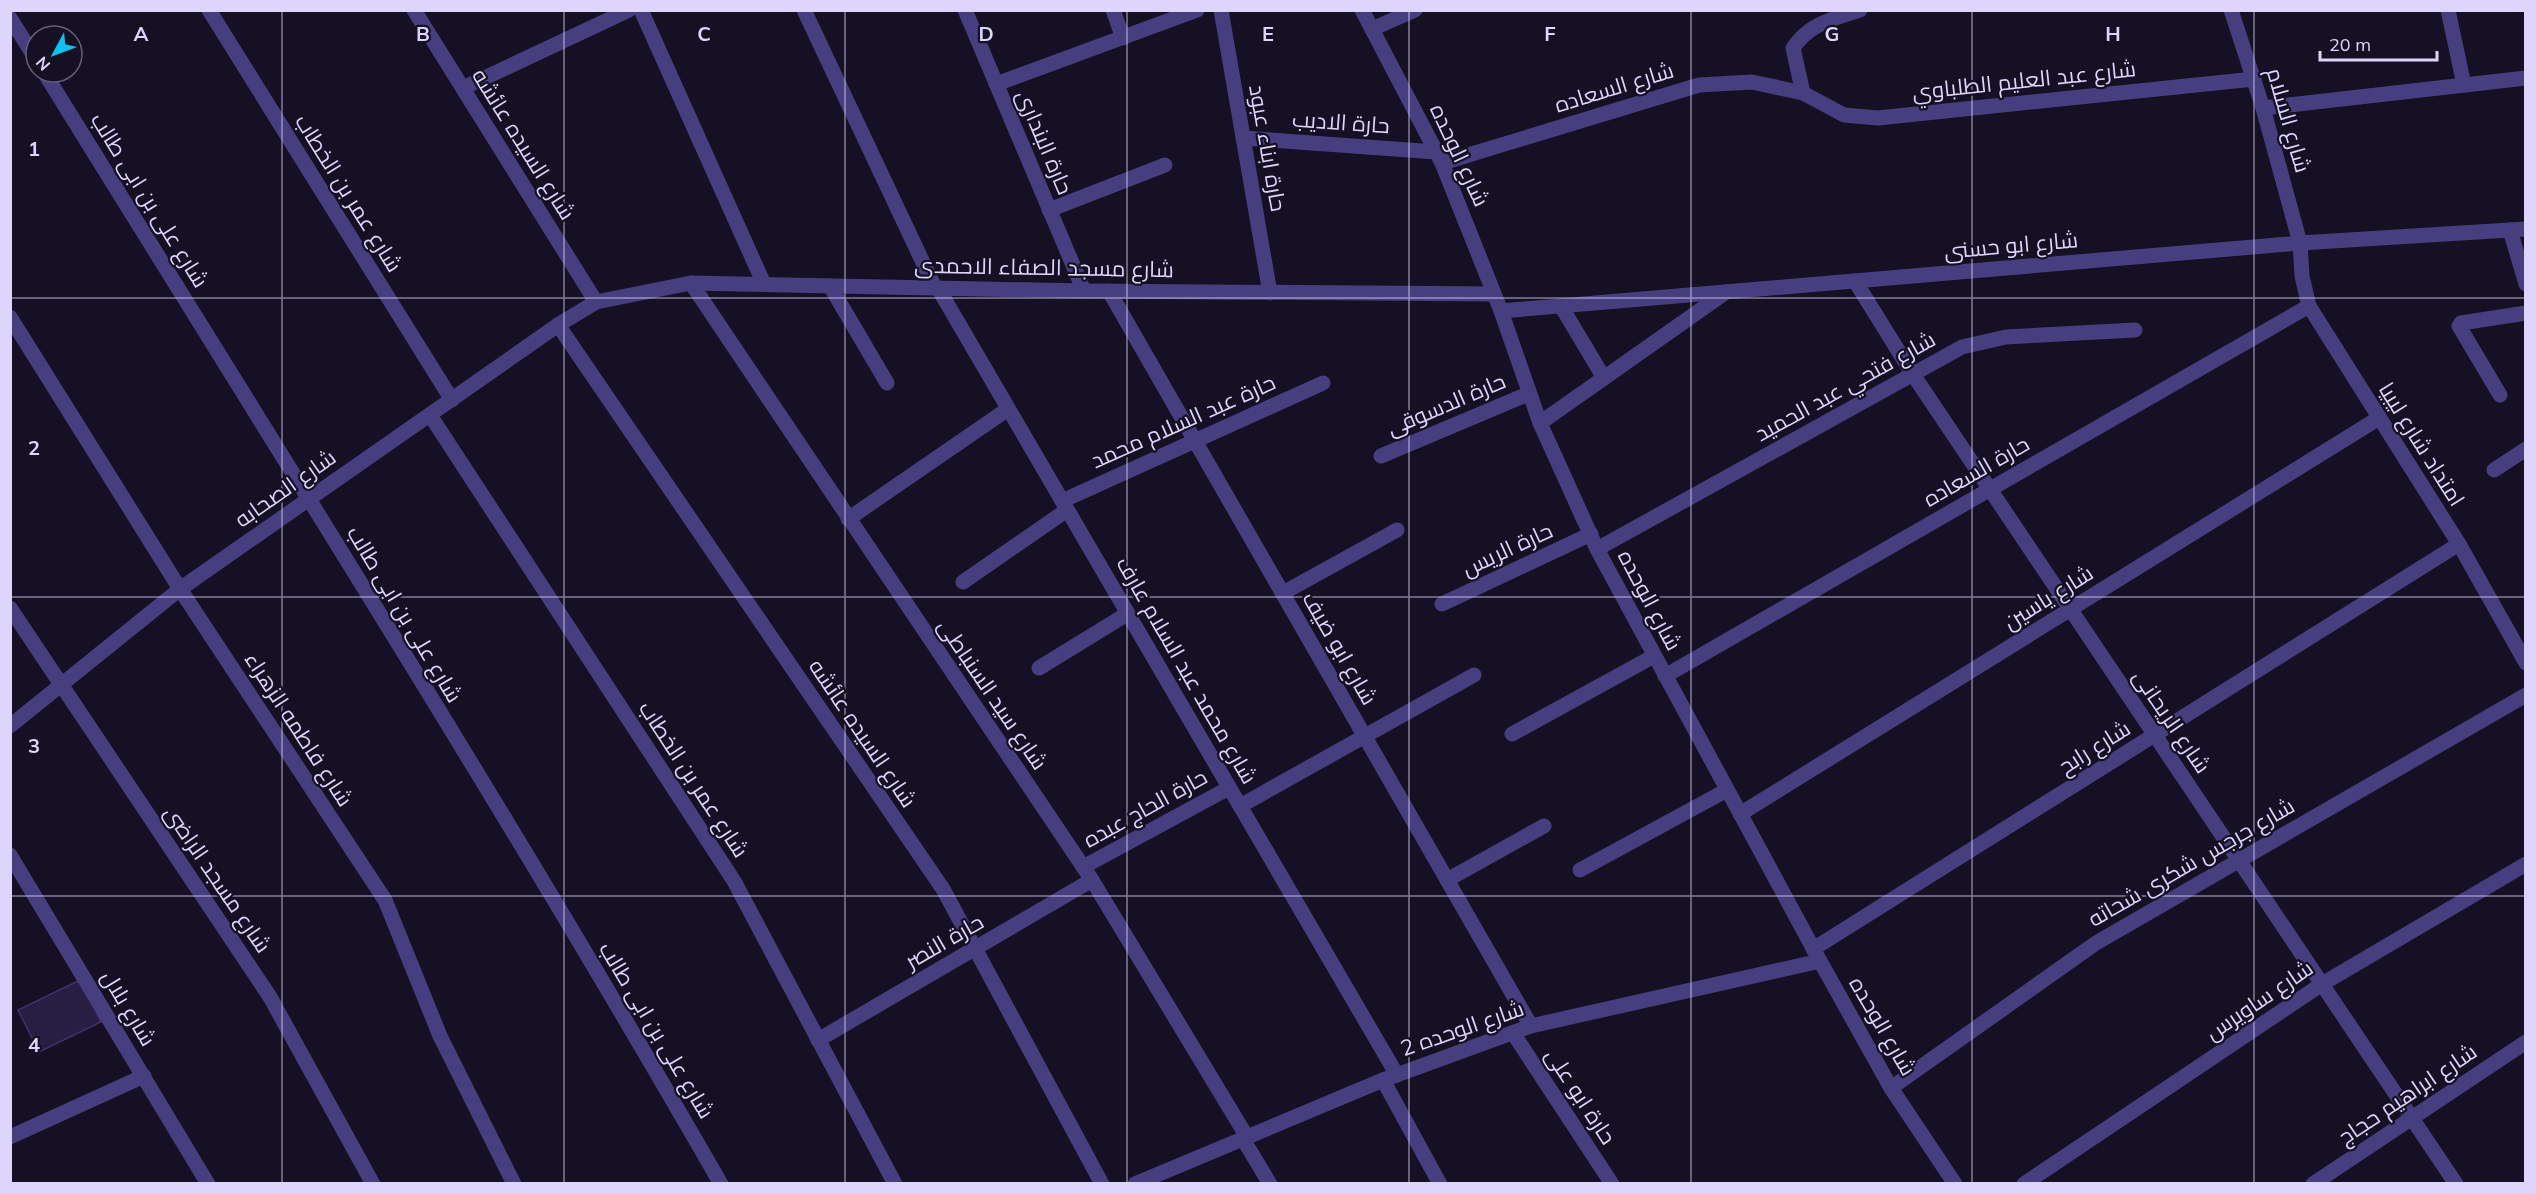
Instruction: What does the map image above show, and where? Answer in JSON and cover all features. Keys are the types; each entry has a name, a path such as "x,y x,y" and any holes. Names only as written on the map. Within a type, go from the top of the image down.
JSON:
{"street":[{"name":"شارع عمر بن الخطاب","path":"209,10 452,400"},
{"name":"شارع السيده عائشه","path":"414,10 596,303"},
{"path":"463,88 629,10"},
{"path":"641,10 764,284"},
{"name":"شارع محمد عبد السلام عارف","path":"804,10 937,288 1240,806 1390,1077 1440,1184"},
{"name":"حارة البندارى","path":"965,10 1083,291"},
{"path":"1113,10 1123,38"},
{"path":"996,84 1197,10"},
{"name":"حارة ابناء عبود","path":"1221,10 1270,293"},
{"name":"شارع الوحده","path":"1362,10 1439,157 1501,311 1528,394 1597,549 1817,955 1892,1088 1955,1184"},
{"path":"1372,29 1415,10"},
{"path":"1803,93 1793,48 1802,34 1821,24 1860,10"},
{"name":"شارع السلام","path":"2231,10 2263,108 2300,243"},
{"path":"2448,10 2464,85"},
{"path":"10,18 24,40"},
{"path":"2263,108 2526,78"},
{"name":"شارع عبد العليم الطلباوي","path":"1803,93 1844,115 1878,118 2254,79"},
{"name":"شارع السعاده","path":"1439,157 1699,85 1752,82 1803,93"},
{"name":"شارع على بن ابى طالب","path":"51,84 309,499 642,1046 721,1184"},
{"name":"حارة الاديب","path":"1243,138 1439,157"},
{"path":"1049,210 1165,165"},
{"path":"2518,229 2526,284"},
{"name":"شارع ابو حسنى","path":"1501,311 2300,243 2518,229"},
{"name":"امتداد شارع ليبيا","path":"2300,243 2302,276 2309,306 2459,544 2526,663"},
{"name":"شارع الريحانى","path":"1855,281 1912,373 2456,1184"},
{"name":"شارع مسجد الصفاء الاحمدى","path":"596,303 690,283 1083,291 1494,294"},
{"name":"شارع سيد السنباطى","path":"690,283 1088,874 1270,1184"},
{"path":"830,286 887,383"},
{"name":"شارع ابو ضيف","path":"1109,291 1531,1026"},
{"path":"1540,423 1726,292"},
{"name":"شارع الصحابه","path":"10,726 180,589 558,325 596,303"},
{"path":"1561,306 1604,378"},
{"name":"حارة السعاده","path":"1665,676 2309,306"},
{"path":"2500,395 2459,326 2461,323 2526,313"},
{"name":"شارع فاطمه الزهراء","path":"10,317 180,589 385,900 440,1036 514,1184"},
{"name":"شارع السيده عائشه","path":"558,325 943,889 1102,1184"},
{"name":"شارع فتحي عبد الحميد","path":"1597,549 1962,347 2006,337 2135,330"},
{"name":"حارة عبد السلام محمد","path":"963,582 1064,505 1195,440 1323,382"},
{"name":"حارة الدسوقى","path":"1381,456 1528,394"},
{"path":"848,519 1008,409"},
{"name":"شارع عمر بن الخطاب","path":"430,415 734,881 895,1184"},
{"name":"شارع ياسين","path":"1740,814 2379,418"},
{"path":"2494,470 2526,449"},
{"path":"1282,593 1397,530"},
{"name":"حارة الريس","path":"1442,604 1591,534"},
{"name":"شارع رابح","path":"1817,955 2155,735 2459,544"},
{"name":"شارع مسجد الراضى","path":"10,608 270,997 374,1184"},
{"path":"1039,668 1127,614"},
{"path":"1512,734 1654,656"},
{"path":"1240,806 1474,675"},
{"name":"شارع جرجس شكرى شحاته","path":"1892,1088 2087,950 2526,695"},
{"name":"حارة الحاج عبده","path":"1088,874 1229,788"},
{"path":"1580,870 1727,790"},
{"path":"1447,880 1544,826"},
{"name":"شارع بلال","path":"10,855 208,1184"},
{"name":"شارع ساويرس","path":"2024,1184 2322,984 2526,864"},
{"name":"حارة النصر","path":"818,1040 975,948 1088,874"},
{"name":"شارع الوحده 2","path":"1135,1184 1390,1077 1531,1026 1817,955"},
{"name":"حارة ابو على","path":"1513,1033 1612,1184"},
{"name":"شارع ابراهيم حجاج","path":"2313,1184 2526,1042"},
{"path":"10,1137 144,1076"}],"building":[{"path":"80,980 101,1022 39,1052 18,1010"}]}
